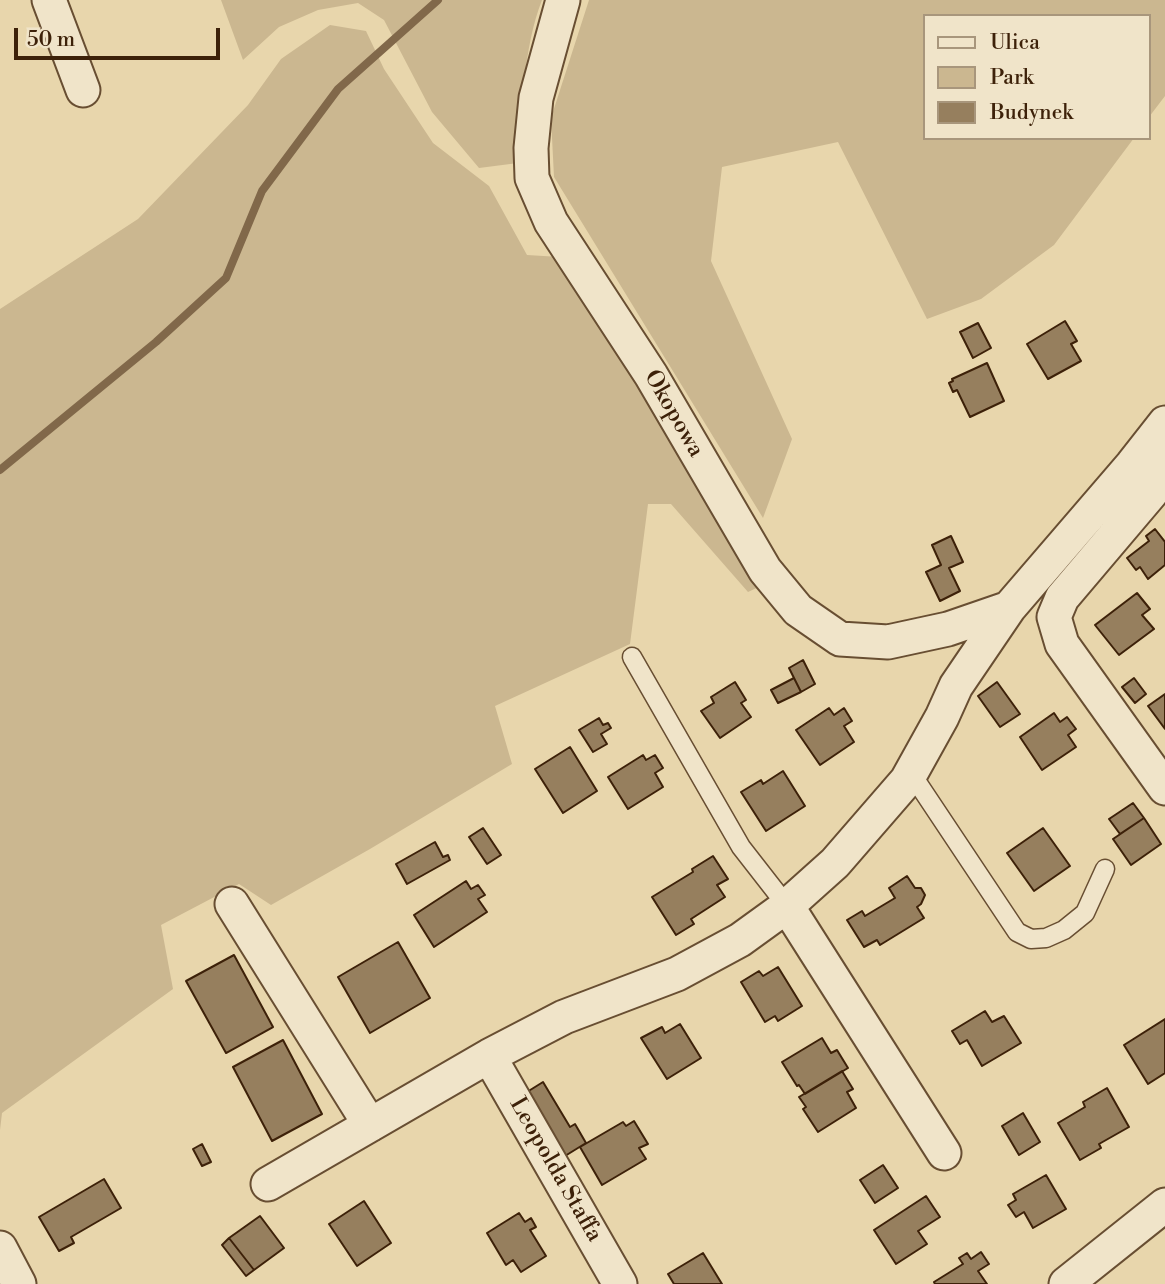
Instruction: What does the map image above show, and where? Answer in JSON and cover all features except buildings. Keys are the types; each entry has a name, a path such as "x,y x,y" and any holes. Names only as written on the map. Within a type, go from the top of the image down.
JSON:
{"street":[{"path":"49,0 83,90"},
{"name":"Okopowa","path":"563,0 536,98 531,148 532,178 551,222 651,376 765,570 798,610 840,639 888,642 948,629 1009,608"},
{"path":"268,1184 489,1056 564,1017 677,974 740,940 787,906 835,863 911,773 956,686 1009,608 1165,423"},
{"path":"1165,449 1163,468 1151,493 1062,598 1054,617 1062,644 1165,788"},
{"path":"232,904 370,1125"},
{"path":"787,906 944,1153"},
{"name":"Leopolda Staffa","path":"489,1056 620,1284"},
{"path":"1066,1284 1165,1205"},
{"path":"0,1248 19,1284"}],"lane":[{"path":"632,657 741,847 787,906"},
{"path":"911,773 1017,932 1031,939 1046,938 1064,930 1085,913 1105,869"}],"green space":[{"path":"221,0 542,0 527,59 518,163 479,168 432,112 384,20 358,3 318,10 279,27 243,60"},
{"path":"589,0 1165,0 1165,96 1151,114 1151,14 923,14 923,140 1133,140 1054,245 981,299 927,319 838,142 722,167 711,261 792,439 763,518 554,177 551,118"},
{"path":"330,25 366,31 384,69 433,143 489,186 527,255 560,257 763,585 748,592 671,504 648,504 630,644 495,706 512,764 271,905 239,884 161,925 173,989 2,1113 0,1130 0,309 138,219 248,105 281,59"}],"waterway":[{"path":"0,470 156,342 226,278 262,191 338,89 438,0"}]}
